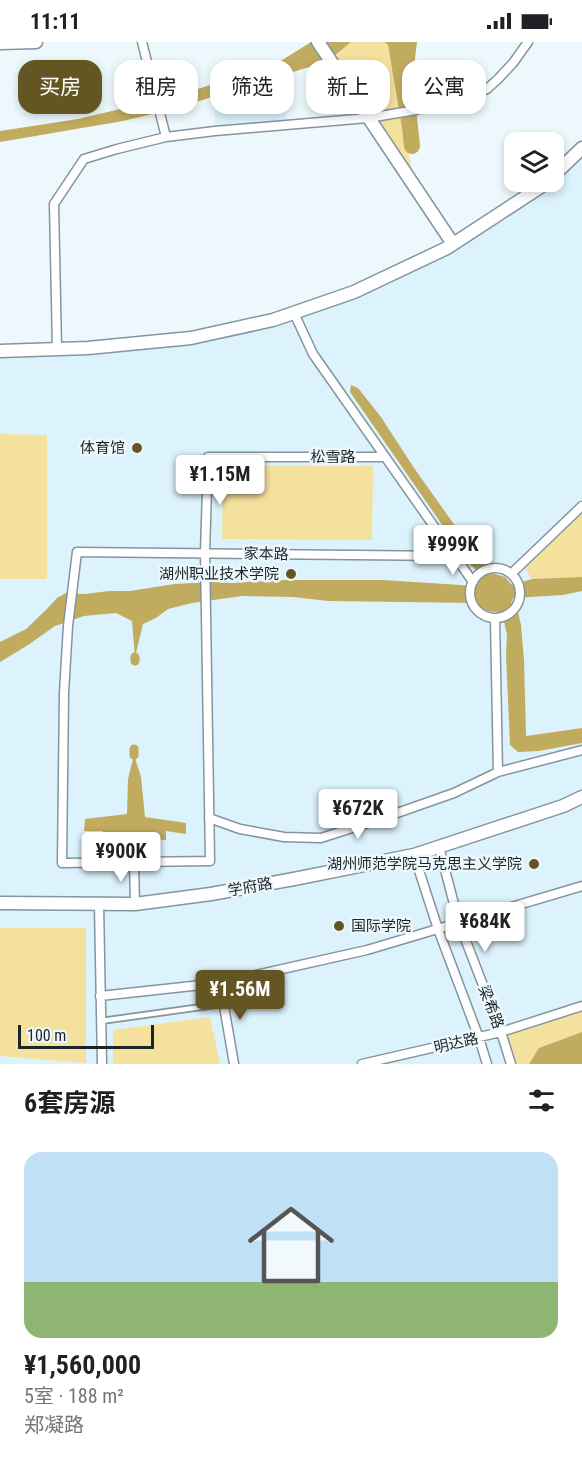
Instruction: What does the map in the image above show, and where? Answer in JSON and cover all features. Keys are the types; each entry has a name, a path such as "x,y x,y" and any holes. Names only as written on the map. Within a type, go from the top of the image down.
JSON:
{"main road":[{"path":"0,43 36,42"},
{"path":"318,42 453,244"},
{"path":"564,165 582,148"},
{"path":"0,351 88,348 191,338 273,320 354,292 453,244 533,192"},
{"name":"学府路","path":"0,903 135,904 211,894 294,879 414,855 563,806 582,797"}],"street":[{"path":"142,42 166,137"},
{"path":"57,349 54,204 84,159 117,148 166,137 368,118 416,110 472,96 487,89 513,63 528,42"},
{"path":"294,313 313,354 454,556 474,581"},
{"name":"松雪路","path":"205,553 208,457 385,457"},
{"path":"511,574 582,506"},
{"name":"家本路","path":"134,862 62,863 64,693 68,626 77,552 454,556"},
{"path":"135,904 134,862 210,861 205,553"},
{"path":"490,569 501,569 511,574 520,592 517,604 498,618 487,617 479,613 470,598 474,581 490,569"},
{"path":"498,618 498,772"},
{"path":"209,819 240,829 284,837 321,838 454,793 498,772 582,750"},
{"name":"梁希路","path":"439,847 459,923 511,1064"},
{"name":"梁希路","path":"414,855 487,1064"},
{"path":"100,996 220,983 367,950 582,886"},
{"path":"99,904 102,1064"},
{"path":"220,983 234,1064"},
{"name":"明达路","path":"362,1064 479,1038 582,1006"}],"lane":[{"path":"101,1021 223,1004"}],"shaded area":[{"path":"311,42 351,42 326,60 306,60 306,68 294,72 294,60 282,60"},
{"path":"351,42 384,42 388,45 402,128 413,174 369,114 390,114 390,60 332,60"},
{"path":"384,42 417,42 415,60 402,60 402,114 416,114 417,126 412,139 402,128 388,45"},
{"path":"210,85 210,98 198,101 198,89"},
{"path":"114,111 114,114 153,114 0,142 0,131"},
{"path":"214,114 286,114 287,125 215,131"},
{"name":"湖州职业技术学院","path":"582,148 582,1064 0,1064 0,903 99,904 201,894 0,900 0,351 88,348 273,320 453,244 532,192 564,192 564,165"},
{"path":"351,385 358,388 381,417 480,561 495,574 505,577 512,585 532,579 582,577 582,591 563,595 513,598 511,603 518,612 521,625 526,736 582,728 582,743 539,751 518,752 510,745 507,635 502,612 488,611 476,603 328,601 293,597 242,596 168,609 143,624 135,657 132,621 116,613 84,616 55,626 0,662 0,642 26,629 57,598 66,593 130,591 175,584 284,580 383,580 476,586 480,580 477,571 467,561 350,392"},
{"path":"0,434 47,435 47,579 0,579"},
{"path":"223,466 373,466 372,540 222,539"},
{"path":"582,506 582,577 532,579 522,564"},
{"path":"134,755 141,777 145,817 186,823 186,834 166,831 166,840 145,839 144,850 124,849 124,839 102,839 103,831 84,831 85,819 127,814 128,779"},
{"path":"0,928 86,928 86,1063 0,1056"},
{"path":"582,1006 582,1032 539,1048 529,1064 511,1064 501,1032"},
{"path":"210,1017 220,1064 113,1064 113,1030"},
{"path":"582,1032 582,1064 529,1064 539,1048"}],"waterway":[{"path":"409,117 412,146"},
{"path":"134,749 134,755"}],"place":[{"name":"体育馆","path":"137,448"},
{"name":"湖州职业技术学院","path":"291,574"},
{"name":"湖州师范学院马克思主义学院","path":"534,864"},
{"name":"国际学院","path":"339,926"}]}
